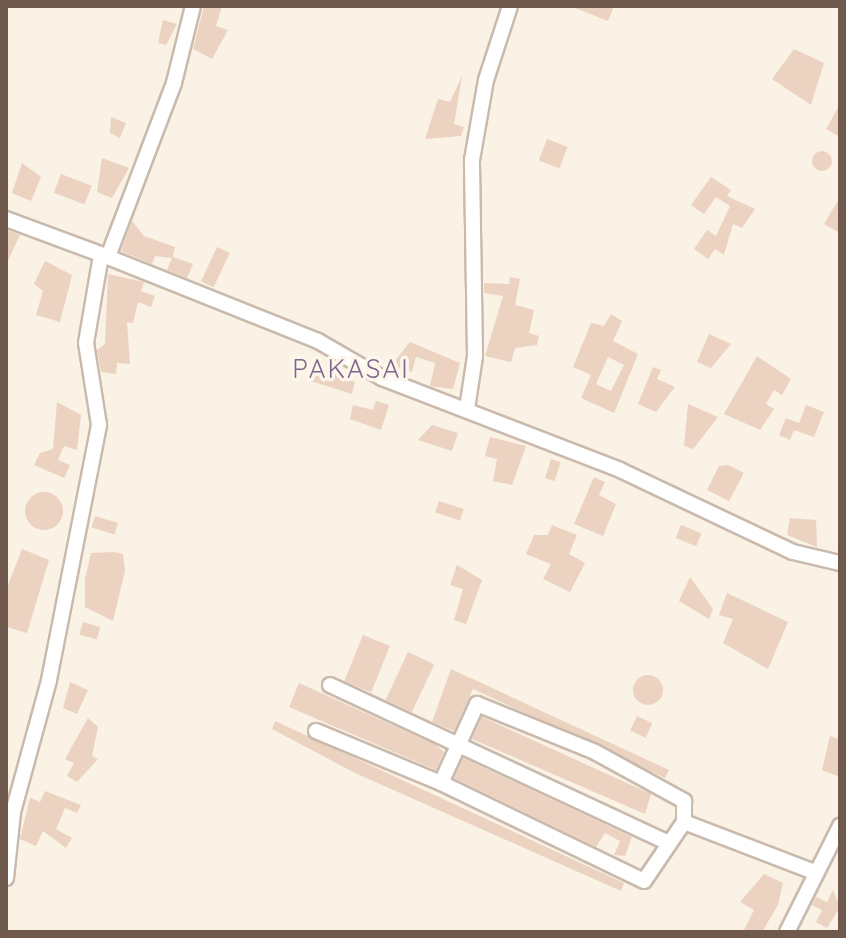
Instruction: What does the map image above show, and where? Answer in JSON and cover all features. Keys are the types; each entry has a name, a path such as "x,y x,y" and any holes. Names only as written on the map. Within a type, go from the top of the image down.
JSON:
{"street":[{"path":"6,878 13,812 49,680 99,425 86,343 104,256 174,83 193,6"},
{"path":"467,409 475,356 472,160 486,80 510,6"},
{"path":"6,219 104,256 467,409 793,552 840,563"},
{"path":"330,685 669,843"},
{"path":"316,731 441,783 644,881 684,822 684,801 595,752 477,704 441,783"},
{"path":"684,822 817,873"},
{"path":"787,932 840,826"}],"building":[{"path":"204,6 222,6 216,26 228,30 212,59 193,49"},
{"path":"570,6 614,6 608,21"},
{"path":"163,20 177,24 166,45 158,43"},
{"path":"794,49 824,63 811,105 772,79"},
{"path":"462,76 454,124 464,127 461,136 425,139 438,99 450,102"},
{"path":"840,104 840,137 826,129"},
{"path":"111,117 126,123 120,138 110,133"},
{"path":"547,139 568,147 559,168 539,160"},
{"path":"822,151 829,154 832,161 829,168 822,171 815,168 812,161 815,154"},
{"path":"102,158 129,168 112,198 97,192"},
{"path":"22,163 41,177 31,201 12,193"},
{"path":"61,174 92,186 85,204 54,193"},
{"path":"711,177 731,190 727,196 755,209 742,228 733,224 724,255 715,249 708,259 694,249 707,230 716,236 730,206 716,197 704,214 691,205"},
{"path":"840,197 840,233 824,224"},
{"path":"132,221 144,236 175,247 173,257 193,264 187,278 167,270 172,258 155,256 152,264 121,251"},
{"path":"6,230 20,235 6,265"},
{"path":"217,247 230,253 214,287 201,281"},
{"path":"45,261 72,275 60,322 36,315 43,291 34,284"},
{"path":"108,274 144,282 141,291 155,296 151,307 138,302 133,323 127,322 130,364 117,363 116,374 101,372 97,350 105,344"},
{"path":"510,277 520,279 515,305 534,310 529,333 539,336 537,345 515,348 511,362 485,356 503,296 484,293 484,283 509,284"},
{"path":"611,314 622,321 613,341 638,354 614,413 581,398 591,375 573,367 591,323 604,326","holes":["608,357 624,365 611,391 596,384"]},
{"path":"709,334 731,344 711,368 697,362"},
{"path":"410,342 460,363 453,389 430,386 435,363 416,357 412,372 391,366"},
{"path":"757,356 791,379 782,395 774,390 766,404 774,409 760,430 724,414"},
{"path":"318,367 355,382 352,394 311,381"},
{"path":"653,367 661,370 657,379 675,387 656,412 638,404"},
{"path":"376,401 389,405 381,430 350,419 353,405 373,410"},
{"path":"57,402 81,415 77,450 64,446 58,460 70,465 64,478 34,465 40,453 53,449"},
{"path":"688,404 718,417 693,449 684,446"},
{"path":"806,405 824,412 814,437 794,430 790,440 779,435 786,418 799,423"},
{"path":"432,425 458,433 452,451 418,440"},
{"path":"490,437 526,446 512,485 493,481 497,459 485,456"},
{"path":"551,459 561,462 555,481 545,478"},
{"path":"728,465 744,473 729,501 707,490 719,466"},
{"path":"594,477 605,482 599,495 616,504 603,536 574,524"},
{"path":"44,492 57,498 63,511 57,524 44,530 31,524 25,511 31,498"},
{"path":"439,501 464,509 460,520 435,512"},
{"path":"95,516 118,523 114,534 91,527"},
{"path":"790,518 816,520 817,547 787,535"},
{"path":"552,525 577,535 569,554 585,563 570,592 543,579 551,564 526,554 534,535 548,535"},
{"path":"681,525 701,533 696,546 676,538"},
{"path":"22,549 49,560 27,633 7,627 6,619 6,590"},
{"path":"91,553 123,554 125,571 113,621 85,607 85,579"},
{"path":"457,565 482,580 466,624 454,620 463,589 450,585"},
{"path":"690,577 713,609 709,619 679,601"},
{"path":"727,593 788,622 768,669 723,643 733,619 719,615"},
{"path":"83,622 100,627 97,639 79,634"},
{"path":"363,635 390,646 371,692 344,681"},
{"path":"408,652 434,664 412,712 386,700"},
{"path":"451,669 669,770 665,778 473,689 454,731 432,722"},
{"path":"648,675 659,679 663,690 659,701 648,705 637,701 633,690 637,679"},
{"path":"70,682 88,690 77,714 63,708"},
{"path":"299,683 436,745 444,752 436,770 289,707"},
{"path":"637,716 652,723 646,738 630,731"},
{"path":"482,717 651,794 645,814 472,739"},
{"path":"88,718 98,727 92,756 98,759 77,782 67,776 74,763 65,759"},
{"path":"275,721 624,883 621,891 355,773 272,729"},
{"path":"830,736 840,740 840,777 822,770"},
{"path":"463,758 632,837 625,856 614,855 620,841 605,833 596,847 454,778"},
{"path":"45,791 81,805 77,813 65,808 56,829 72,838 66,848 43,831 36,846 20,839 30,798 40,802"},
{"path":"764,874 783,883 778,905 762,932 743,932 754,910 740,902"},
{"path":"833,890 840,907 827,928 816,922 822,910 812,905 816,897 827,902"}],"district":[{"name":"PAKASAI","path":"351,369"}]}
